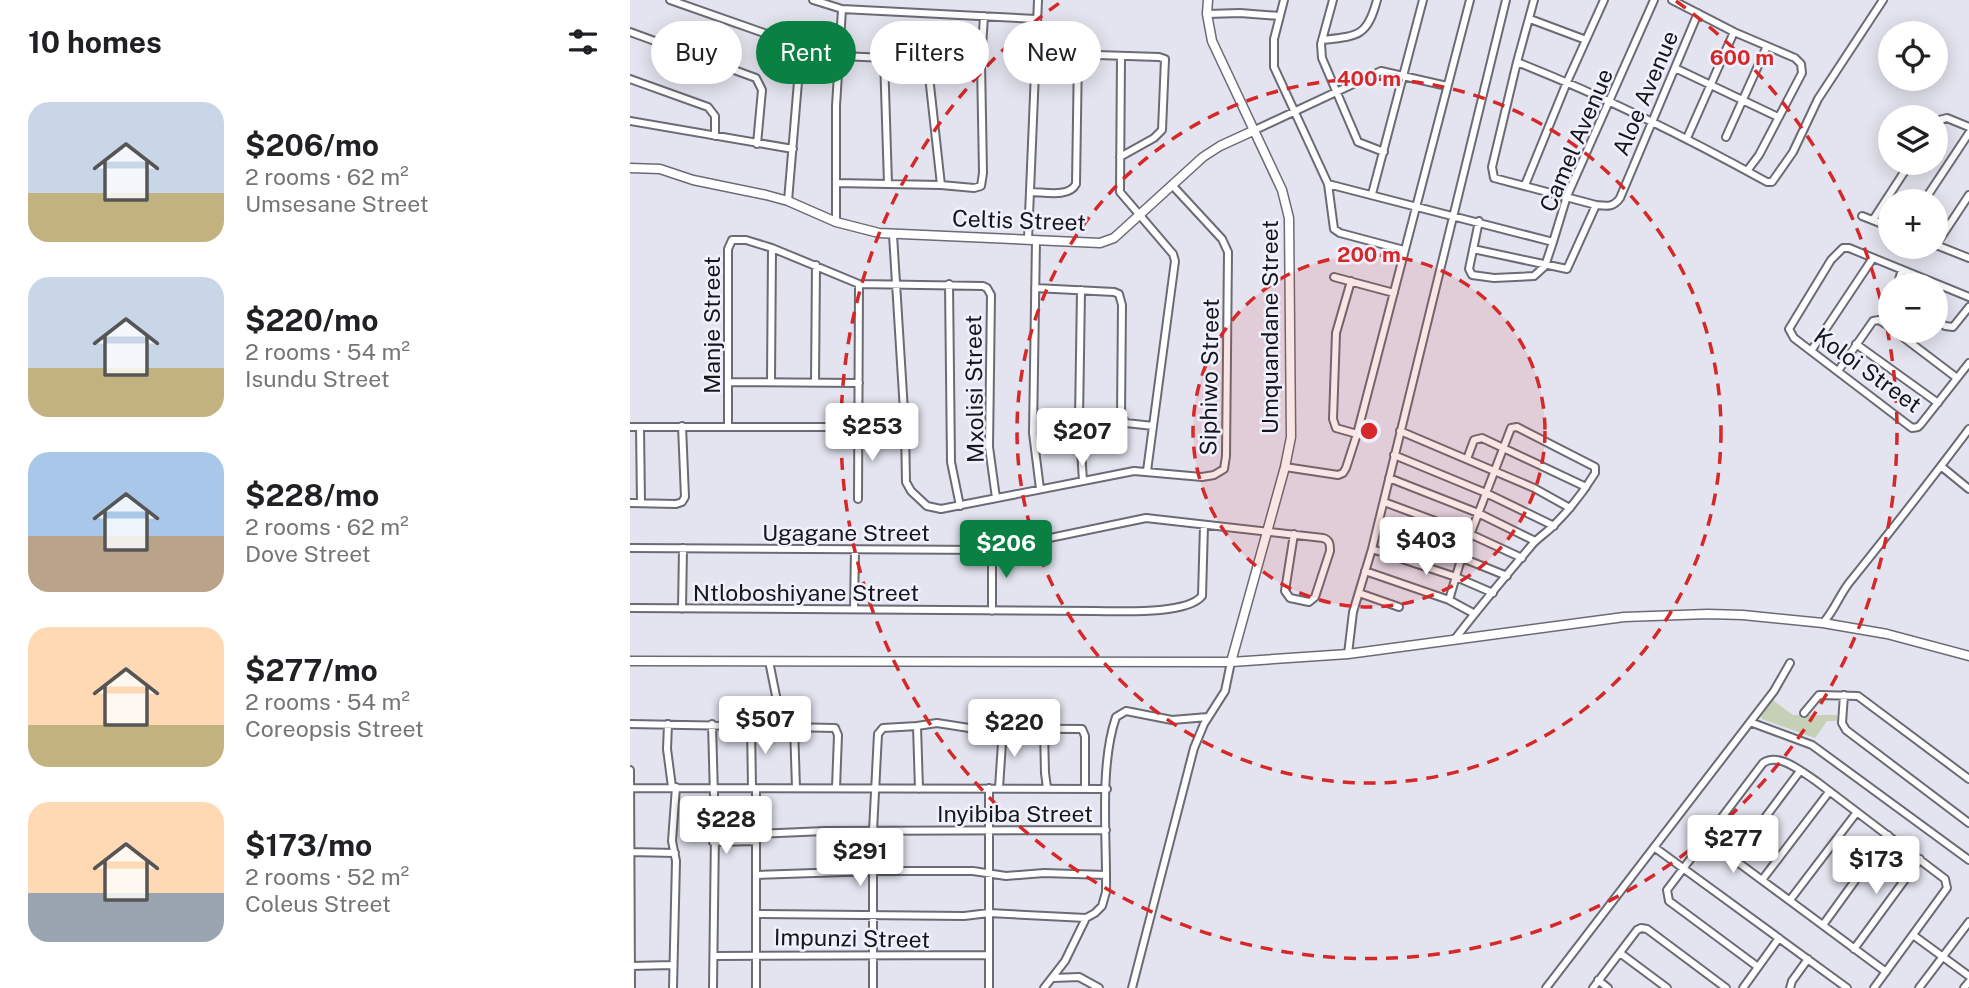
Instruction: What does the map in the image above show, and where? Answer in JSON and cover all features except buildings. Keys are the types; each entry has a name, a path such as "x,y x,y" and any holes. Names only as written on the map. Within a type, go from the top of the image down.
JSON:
{"street":[{"path":"670,0 794,46 800,58 788,201"},
{"path":"813,0 842,9 1036,19 1038,0"},
{"name":"Umquandane Street","path":"1208,0 1207,15 1213,41 1282,190 1289,218 1293,421 1285,467 1231,662"},
{"path":"1284,0 1274,40 1273,60 1328,184 1334,229 1340,233 1404,250"},
{"path":"1332,0 1322,40 1322,58 1335,93 1360,143 1384,152"},
{"path":"1322,40 1362,32 1370,23 1377,0"},
{"path":"1372,194 1423,0"},
{"path":"1285,467 1338,475 1343,473 1357,434 1470,0"},
{"path":"1348,654 1351,623 1384,502 1506,0"},
{"path":"1473,249 1562,270 1569,268 1595,205 1497,180 1492,172 1534,0"},
{"path":"1525,185 1604,0"},
{"name":"Camel Avenue","path":"1328,184 1553,242 1567,196 1654,0"},
{"path":"1672,0 1698,13"},
{"path":"1517,62 1651,121 1766,182 1775,180 1793,152 1818,99 1883,0"},
{"path":"841,21 842,9"},
{"path":"1207,15 1229,13 1280,16"},
{"name":"Aloe Avenue","path":"1595,205 1608,206 1620,198 1698,13 1797,60 1802,67 1802,73 1759,155 1747,171"},
{"path":"984,16 984,21"},
{"path":"1530,19 1586,40"},
{"path":"630,32 756,78 762,90 757,144"},
{"path":"1686,138 1734,32"},
{"path":"1726,137 1767,46"},
{"path":"1101,55 1159,57 1166,63 1162,130 1154,138 1120,157"},
{"path":"1121,56 1120,192 1173,254 1175,261 1147,471"},
{"path":"1675,68 1778,117"},
{"name":"Celtis Street","path":"630,167 660,170 788,201 836,222 893,235 1105,242 1210,152 1381,71 1447,86"},
{"path":"630,79 708,107 715,116 715,136"},
{"path":"836,222 838,84"},
{"path":"885,84 888,184"},
{"path":"930,84 941,185"},
{"path":"836,183 974,188 982,184 981,84"},
{"path":"1034,84 1031,192 1035,288 1033,433 1040,489"},
{"path":"1031,192 1067,192 1076,184 1078,84"},
{"path":"1948,119 1969,127"},
{"path":"630,121 793,149"},
{"path":"1932,189 1969,133"},
{"path":"1873,220 1902,175"},
{"name":"Siphiwo Street","path":"893,235 905,427 905,478 907,486 931,509 960,506 1125,472 1210,476 1224,468 1226,456 1228,252 1222,239 1172,185"},
{"path":"1948,226 1969,194"},
{"path":"1862,216 1878,222"},
{"path":"1479,221 1469,270 1471,275 1530,277 1538,274 1545,266 1553,242"},
{"name":"Manje Street","path":"728,426 729,244 737,239 772,248 859,284"},
{"path":"771,381 772,248"},
{"name":"Koloi Street","path":"1969,297 1849,248 1843,248 1831,260 1789,326 1792,335 1811,351 1912,428 1919,426 1969,363"},
{"path":"1948,250 1969,258"},
{"path":"1811,351 1873,258"},
{"path":"815,382 816,265"},
{"path":"1334,277 1394,293"},
{"path":"1351,281 1336,333 1333,419 1336,428 1357,434"},
{"path":"858,499 859,284"},
{"name":"Mxolisi Street","path":"859,284 949,284 988,288 991,295 988,434 996,498"},
{"path":"949,284 951,462 960,506"},
{"path":"1035,288 1114,292 1120,296 1121,416 1126,423 1153,426"},
{"path":"1081,290 1079,410 1083,481"},
{"path":"1948,326 1957,324 1969,307"},
{"path":"1838,371 1875,320 1878,320"},
{"path":"1911,343 1957,378"},
{"path":"1856,344 1938,403"},
{"path":"728,382 859,383"},
{"path":"630,503 682,502 685,497 682,426"},
{"path":"630,427 905,427"},
{"path":"640,427 641,503"},
{"path":"1449,600 1462,556 1510,429 1517,427 1595,467 1596,471 1570,508 1554,526 1535,541 1493,593 1473,613 1455,639"},
{"path":"1823,623 1849,584 1969,429"},
{"path":"1400,431 1545,493 1570,508"},
{"path":"1467,459 1477,438 1586,487"},
{"path":"1394,455 1486,492 1554,526"},
{"path":"1942,467 1969,489"},
{"path":"1389,478 1478,513 1535,541"},
{"path":"1384,502 1470,534 1522,558"},
{"name":"Ugagane Street","path":"630,548 992,550 1142,519 1267,530 1323,538 1330,544 1315,597 1308,602 1290,598 1285,591 1294,534"},
{"path":"1378,524 1507,576"},
{"name":"Ntloboshiyane Street","path":"630,608 992,611 1162,609 1196,602 1201,598 1204,525"},
{"path":"682,609 683,548"},
{"path":"1372,549 1456,577 1493,593"},
{"path":"854,609 855,550"},
{"path":"992,550 992,611"},
{"path":"1365,570 1449,600 1473,613"},
{"path":"1359,593 1399,607"},
{"path":"630,661 1231,662 1348,654 1644,615 1744,615 1823,623 1887,634 1969,656"},
{"path":"769,661 777,701 794,726 796,788"},
{"path":"1132,988 1194,748 1208,717 1226,691 1231,662"},
{"path":"1546,988 1750,722 1790,663"},
{"path":"1804,713 1819,695 1858,696 1969,779"},
{"path":"1844,695 1842,723 1846,730 1969,824"},
{"path":"756,914 964,916 989,913 1086,918 1102,906 1106,892 1107,789 1112,730 1119,713 1134,712 1183,720 1208,717"},
{"path":"1750,722 1812,745 1969,860"},
{"path":"630,723 837,729 836,788"},
{"path":"873,988 874,789 880,730 937,723 969,728 1079,728 1084,730 1085,789"},
{"path":"668,724 667,756 674,787 673,988"},
{"path":"712,724 715,956 713,988"},
{"path":"751,725 756,837 756,988"},
{"path":"917,726 919,789"},
{"path":"999,788 1003,728"},
{"path":"1044,729 1047,789"},
{"path":"1758,967 1669,901 1667,890 1767,759 1793,766 1945,879 1947,888 1874,988"},
{"path":"630,770 631,988"},
{"path":"1734,859 1800,771"},
{"path":"631,788 1107,789"},
{"path":"989,789 989,988"},
{"path":"1762,880 1829,792"},
{"path":"1790,900 1857,812"},
{"name":"Inyibiba Street","path":"713,842 873,831 1107,830"},
{"path":"1823,925 1888,835"},
{"path":"1705,838 1886,972"},
{"path":"1654,847 1847,988"},
{"path":"631,852 675,853"},
{"path":"1854,949 1920,859"},
{"path":"756,874 973,871 1006,876 1044,873 1106,875"},
{"path":"1044,988 1065,961 1086,918"},
{"path":"1919,988 1969,922"},
{"path":"1593,988 1641,928 1647,929 1726,988"},
{"path":"1913,935 1969,976"},
{"path":"1743,988 1779,938"},
{"path":"1619,953 1667,988"},
{"name":"Impunzi Street","path":"715,956 989,955"},
{"path":"1790,988 1808,959"},
{"path":"1065,961 1073,976"},
{"path":"631,967 673,965"},
{"path":"1054,978 1073,976 1085,979 1099,988"},
{"path":"1598,980 1608,988"},
{"path":"1964,988 1969,982"}],"green space":[{"path":"1770,698 1793,715 1837,715 1837,721 1827,721 1815,738 1762,719 1760,713"}]}
